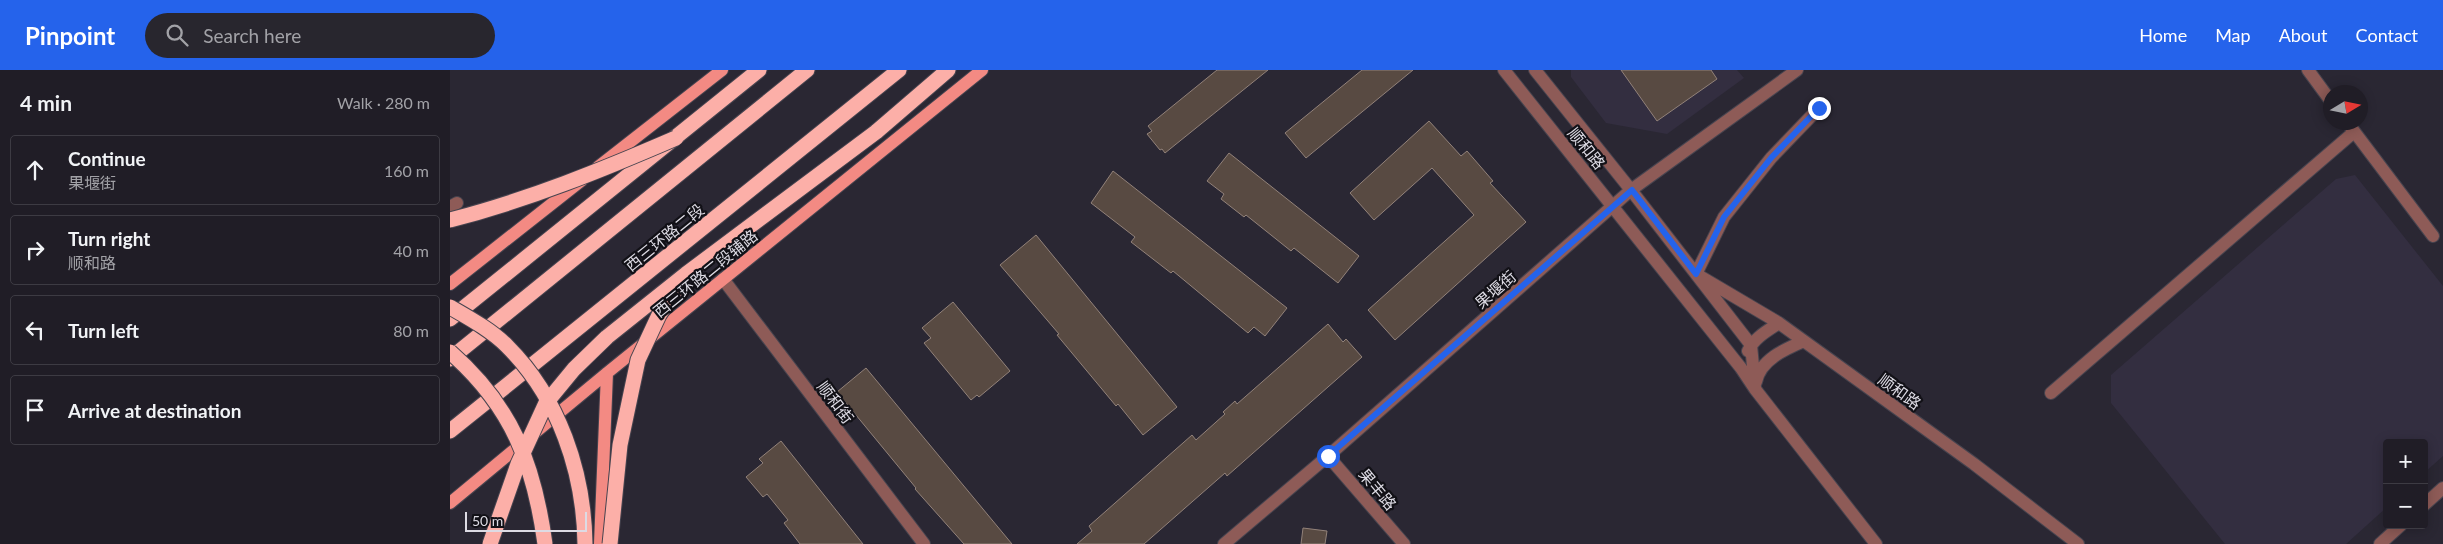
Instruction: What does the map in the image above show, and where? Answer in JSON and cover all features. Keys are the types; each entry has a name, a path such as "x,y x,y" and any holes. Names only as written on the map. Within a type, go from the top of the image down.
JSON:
{"highway":[{"path":"450,319 759,70"},
{"path":"450,359 807,70"},
{"name":"西三环路二段","path":"450,431 899,70"},
{"path":"490,544 518,464 546,403 574,369 607,337 686,274 876,132 948,70"},
{"path":"450,220 512,203 612,166 676,138"},
{"path":"610,544 620,444 638,360 659,315 686,274"},
{"path":"450,307 506,345 534,380 564,430 576,470 584,511 585,544"},
{"path":"450,352 473,373 504,413 526,458 540,505 545,544"}],"main road":[{"path":"450,284 722,70"},
{"name":"西三环路二段辅路","path":"450,503 607,373 982,70"},
{"path":"600,544 607,373"}],"street":[{"name":"顺和路","path":"1504,70 1742,368 1755,389 1876,544"},
{"name":"顺和路","path":"1535,70 1632,190 1751,345"},
{"name":"果堰街","path":"1224,544 1328,456 1632,190 1797,70"},
{"path":"2308,70 2323,90"},
{"path":"1696,274 1724,217 1771,158 1819,108"},
{"path":"2052,393 2348,130"},
{"path":"2353,130 2433,236"},
{"name":"顺和路","path":"1696,274 1779,323 1974,464 2078,544"},
{"name":"顺和街","path":"723,279 924,544"},
{"path":"1742,368 1751,345 1779,323"},
{"path":"1755,389 1758,372 1786,349 1804,341"},
{"path":"1751,345 1755,389"},
{"name":"果丰路","path":"1328,456 1404,544"},
{"path":"2428,501 2443,488"},
{"path":"2380,544 2397,529"}],"shaded area":[{"path":"1571,70 1737,70 1744,78 1667,134 1606,123 1571,77"},
{"path":"2355,175 2443,286 2443,456 2428,469 2428,439 2383,439 2383,511 2346,544 2225,544 2111,403 2111,375 2336,179"}],"building":[{"path":"1217,70 1268,70 1165,153 1162,149 1160,150 1147,134 1152,131 1148,126"},
{"path":"1362,70 1413,70 1306,158 1285,133"},
{"path":"1621,70 1711,70 1717,79 1657,121"},
{"path":"1429,121 1461,156 1467,151 1493,181 1490,183 1526,222 1395,340 1368,310 1474,215 1432,168 1374,220 1350,193"},
{"path":"1229,153 1359,256 1338,283 1294,248 1291,251 1246,215 1244,217 1221,199 1224,194 1207,181"},
{"path":"1113,171 1287,308 1265,336 1254,327 1248,333 1173,271 1171,273 1131,242 1135,237 1091,203"},
{"path":"1036,235 1177,407 1143,435 1118,404 1116,406 1057,335 1059,334 1000,265"},
{"path":"953,302 1010,371 979,397 977,395 971,400 924,343 931,338 922,328"},
{"path":"1328,324 1343,342 1346,339 1362,357 1227,476 1225,473 1144,544 1077,544 1092,531 1089,526 1192,435 1196,440 1225,414 1223,412 1235,401 1237,404"},
{"path":"866,368 1012,544 964,544 915,489 837,392"},
{"path":"781,441 863,544 800,544 784,523 788,520 767,494 763,497 746,477 763,463 759,459"},
{"path":"1303,528 1327,531 1325,544 1301,544"}],"route":[{"path":"1328,456 1632,190 1696,274 1724,217 1771,158 1819,108"}]}
